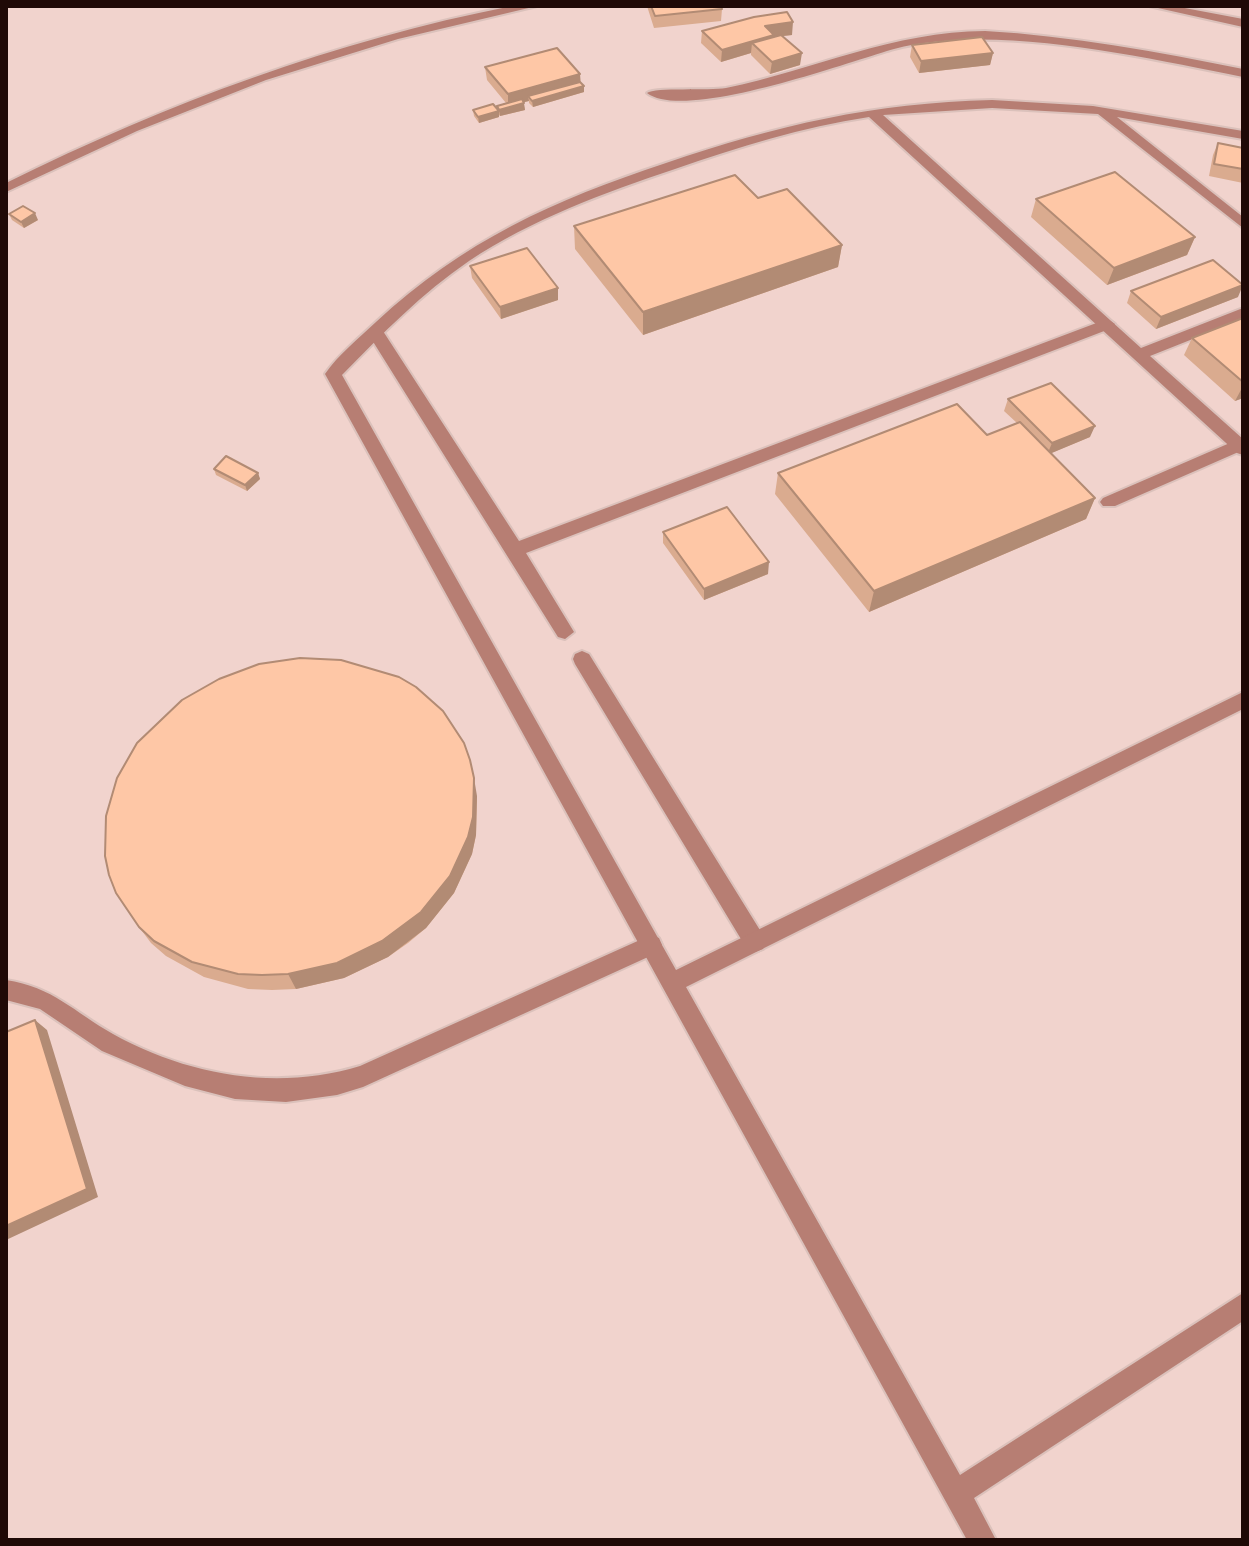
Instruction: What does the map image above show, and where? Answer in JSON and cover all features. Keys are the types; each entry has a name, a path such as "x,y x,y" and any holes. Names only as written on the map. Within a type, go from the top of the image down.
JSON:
{"street":[{"path":"6,188 107,138 266,74 384,38 531,6"},
{"path":"1155,6 1243,23"},
{"path":"654,93 677,97 717,94 889,46 962,35 1078,45 1243,73"},
{"path":"982,1540 333,374 401,305 467,256 513,228 576,199 746,141 824,120 957,104 1102,111 1243,135"},
{"path":"1102,111 1243,224"},
{"path":"872,112 1241,447 1109,502"},
{"path":"1140,354 1243,313"},
{"path":"515,550 946,393 1107,324"},
{"path":"375,332 565,632"},
{"path":"582,659 755,942"},
{"path":"672,983 1243,700"},
{"path":"6,990 42,997 113,1045 186,1075 242,1090 289,1092 340,1085 363,1076 651,945"},
{"path":"956,1494 1243,1306"}],"shaded area":[{"path":"6,6 1243,6 1243,1540 6,1540"}],"building":[{"path":"651,6 721,6 722,9 655,16"},
{"path":"787,12 793,22 765,26 774,35 722,50 702,31 754,17"},
{"path":"781,35 802,53 772,62 752,43"},
{"path":"982,37 993,53 921,61 912,45"},
{"path":"557,48 580,74 508,94 485,67"},
{"path":"580,82 584,86 532,101 528,96"},
{"path":"522,99 524,103 499,110 497,106"},
{"path":"493,104 499,111 478,117 473,110"},
{"path":"1218,143 1243,148 1243,169 1214,164"},
{"path":"1115,172 1195,237 1114,268 1036,199"},
{"path":"735,175 758,198 787,189 842,245 643,312 574,226"},
{"path":"23,206 35,213 21,222 9,214"},
{"path":"527,248 558,288 500,307 470,266"},
{"path":"1213,260 1243,285 1161,317 1131,291"},
{"path":"1243,318 1243,382 1192,338"},
{"path":"1051,383 1095,426 1052,443 1008,399"},
{"path":"957,404 987,435 1020,422 1095,498 874,591 778,473"},
{"path":"226,456 258,473 245,485 214,469"},
{"path":"727,507 769,562 704,589 663,532"},
{"path":"300,658 341,660 399,677 416,687 443,711 464,743 474,778 473,817 468,837 450,876 421,912 382,941 337,963 288,974 262,975 238,974 192,962 154,941 139,927 116,893 105,856 106,816 117,778 137,743 182,700 219,679 259,664"},
{"path":"35,1020 87,1189 6,1226 6,1032"}]}
